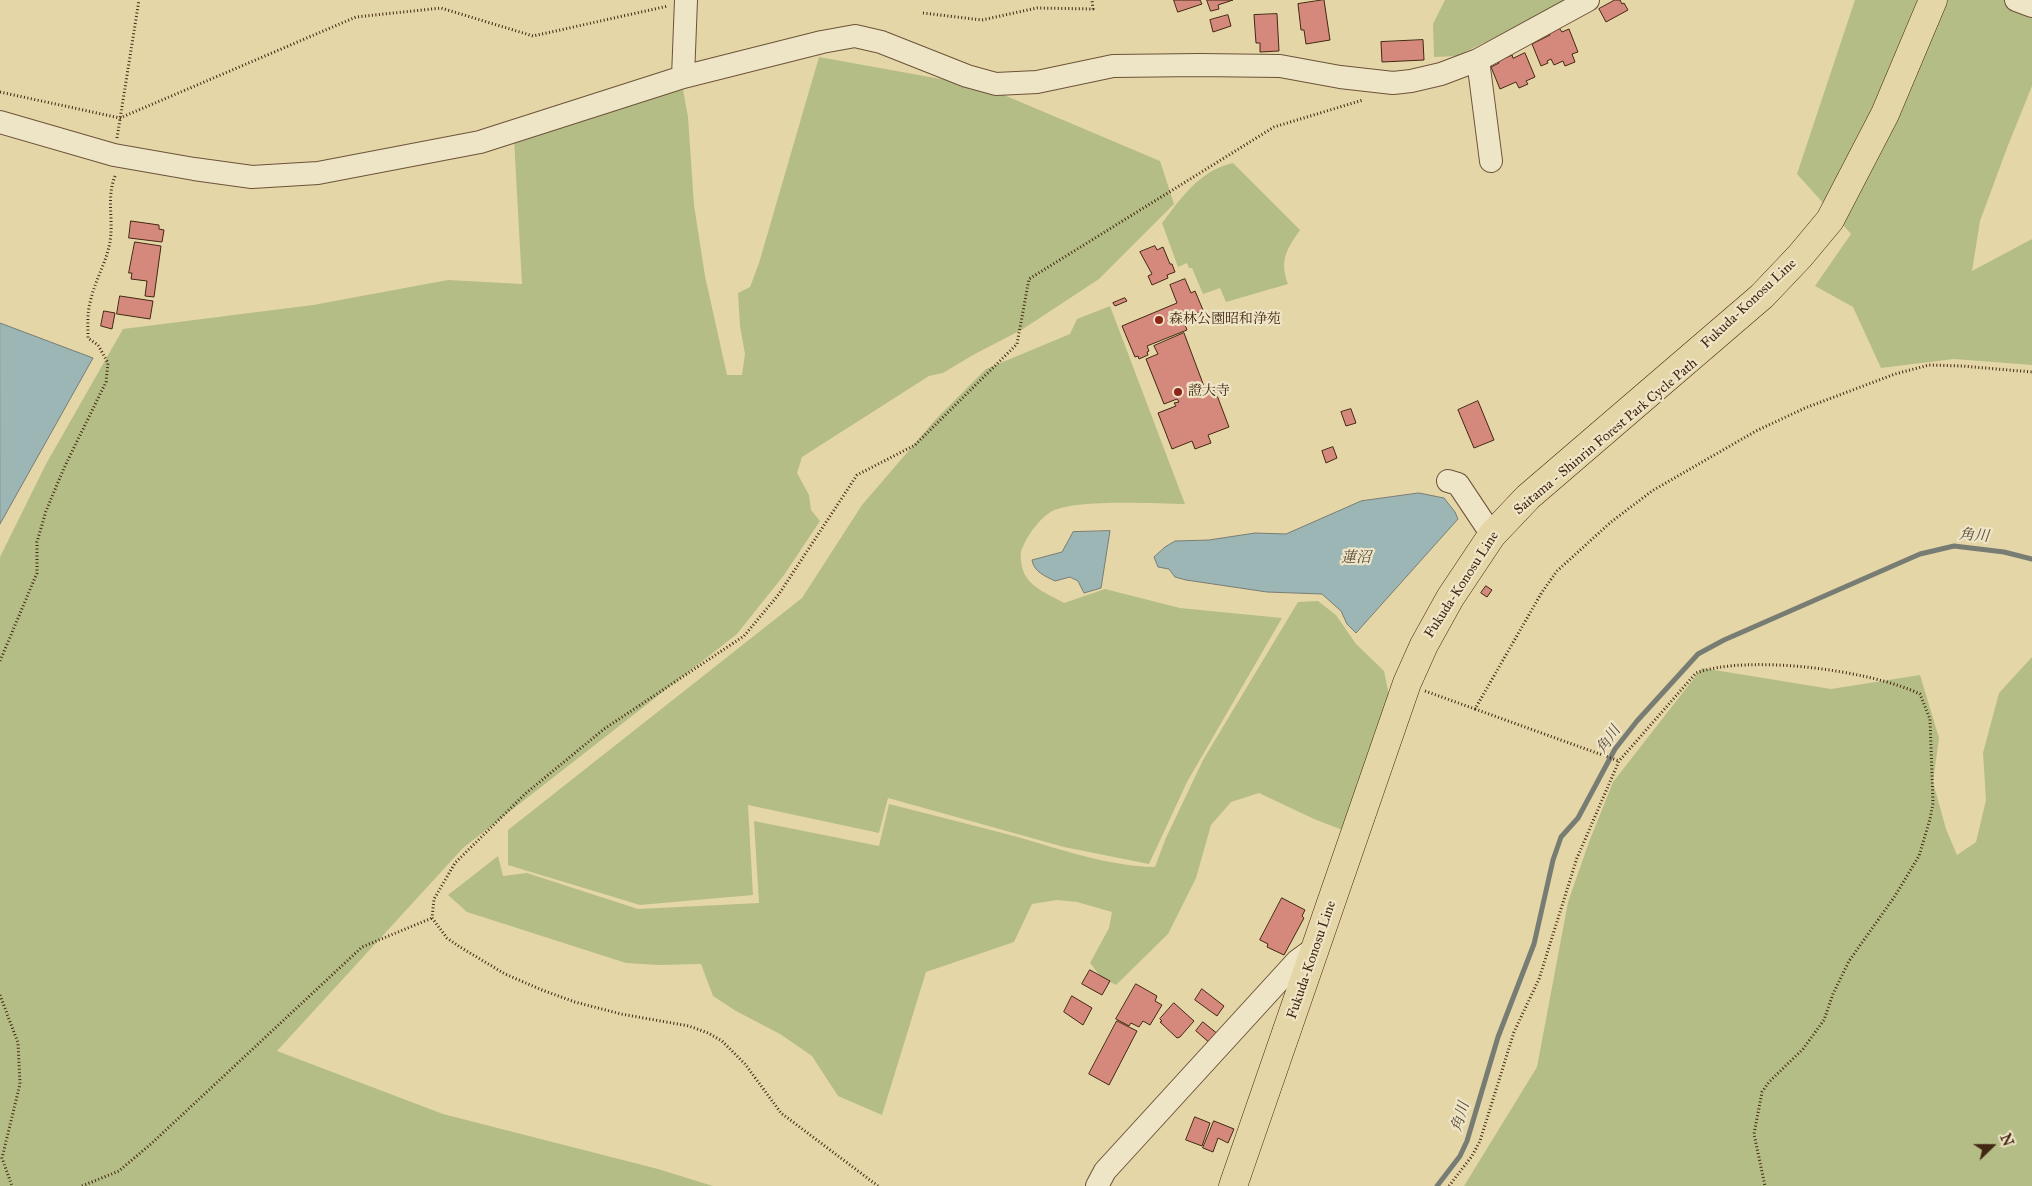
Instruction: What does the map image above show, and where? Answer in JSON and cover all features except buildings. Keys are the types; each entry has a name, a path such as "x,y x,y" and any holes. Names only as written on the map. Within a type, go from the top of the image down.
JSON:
{"main road":[{"name":"Fukuda-Konosu Line","path":"1233,1186 1407,684 1424,645 1450,598 1492,535 1528,497 1762,296 1800,256 1830,220 1885,114 1933,0"}],"street":[{"path":"0,122 119,156 252,177 318,173 480,142 683,77 822,42 856,36 881,42 967,76 996,84 1037,82 1113,66 1199,65 1280,66 1340,77 1393,83 1441,74 1478,60 1588,0"},
{"path":"2016,0 2032,6"},
{"path":"683,77 686,1"},
{"path":"1478,60 1491,161"},
{"path":"1448,481 1458,484 1492,535"},
{"path":"1097,1186 1105,1171 1297,961 1316,948"}],"path":[{"path":"0,661 37,573 37,542 64,468 106,382 108,364 98,345 88,338 88,317 90,302 108,254 111,232 110,205 113,180 119,156 120,118 140,0"},
{"path":"923,12 982,20 1037,8 1093,9 1092,0"},
{"path":"0,92 120,118 356,18 441,8 533,36 686,1"},
{"path":"878,1186 781,1112 745,1064 722,1041 690,1026 621,1014 575,1002 504,974 447,938 432,918 434,899 454,863 525,794 604,729 744,636 779,594 856,475 915,445 1017,344 1029,279 1274,127 1344,107 1379,94 1393,83"},
{"path":"1475,709 1542,592 1557,571 1611,522 1652,491 1756,431 1805,408 1896,374 1930,365 2032,372"},
{"path":"1449,1186 1472,1156 1480,1141 1514,1032 1539,980 1577,858 1619,761 1696,673 1713,667 1789,666 1830,669 1908,688 1920,694 1930,719 1933,803 1919,856 1895,896 1849,961 1833,994 1824,1020 1802,1049 1769,1082 1762,1092 1754,1134 1765,1186"},
{"path":"1419,698 1422,690 1619,761"},
{"path":"82,1186 119,1171 152,1143 362,947 432,918"},
{"path":"0,995 18,1042 20,1084 2,1158"},
{"path":"0,1153 12,1186"}],"green space":[{"path":"1445,0 1571,0 1457,56 1434,57 1433,24"},
{"path":"1855,0 2032,0 2032,86 1980,221 1972,271 2032,239 2032,365 1954,359 1881,368 1853,307 1815,286 1851,234 1797,174"},
{"path":"819,57 985,87 1160,161 1174,204 1099,279 1023,329 943,373 929,376 802,457 797,473 809,495 811,510 820,521 784,575 737,634 463,848 277,1051 443,1114 658,1169 713,1186 0,1186 0,557 46,464 123,329 313,305 448,280 522,284 514,139 682,84 688,117 694,205 705,276 727,375 742,375 745,354 740,326 738,293 750,287 759,263"},
{"path":"1233,163 1300,230 1291,243 1284,261 1285,276 1288,284 1226,302 1220,288 1203,294 1192,268 1189,268 1187,263 1178,267 1162,223 1192,186 1210,172"},
{"path":"1110,306 1185,504 1094,504 1060,508 1049,513 1040,521 1021,550 1022,569 1025,576 1036,587 1064,603 1105,589 1180,608 1282,618 1187,782 1149,864 1064,847 888,798 879,833 748,805 753,895 640,905 508,865 508,830 802,598 862,505 935,420 986,369 1070,334 1077,319"},
{"path":"1318,601 1336,615 1356,644 1384,671 1390,700 1345,831 1314,819 1259,793 1231,802 1211,825 1196,878 1168,934 1116,985 1101,977 1090,963 1109,928 1112,912 1077,902 1057,900 1032,904 1014,942 926,972 882,1115 838,1096 812,1056 780,1034 736,1011 713,996 701,964 659,965 626,963 467,912 448,895 498,856 503,876 527,873 638,909 759,903 754,821 879,846 889,804 1084,856 1119,864 1155,867 1165,840 1203,760 1298,602"},
{"path":"2032,657 2032,1186 1464,1186 1537,1067 1568,902 1613,782 1702,668 1831,689 1920,675 1939,738 1933,782 1946,829 1957,855 1976,842 1986,800 1983,753 1999,693"}],"water":[{"path":"0,323 93,358 0,524"},
{"name":"蓮沼","path":"1419,493 1444,498 1458,519 1356,633 1347,624 1341,611 1322,594 1267,592 1186,580 1175,577 1169,569 1158,567 1154,557 1175,541 1209,540 1255,533 1286,534 1361,501"},
{"path":"1110,531 1101,588 1084,593 1078,581 1070,577 1055,581 1040,573 1033,564 1032,560 1062,552 1073,532"}],"waterway":[{"name":"角川","path":"1437,1186 1460,1156 1467,1141 1498,1037 1534,944 1553,860 1561,837 1578,818 1615,749 1637,721 1698,654 1724,640 1920,554 1954,546 2004,552 2032,559"}],"place":[{"name":"森林公園昭和浄苑","path":"1159,320"},
{"name":"證大寺","path":"1178,392"}]}
